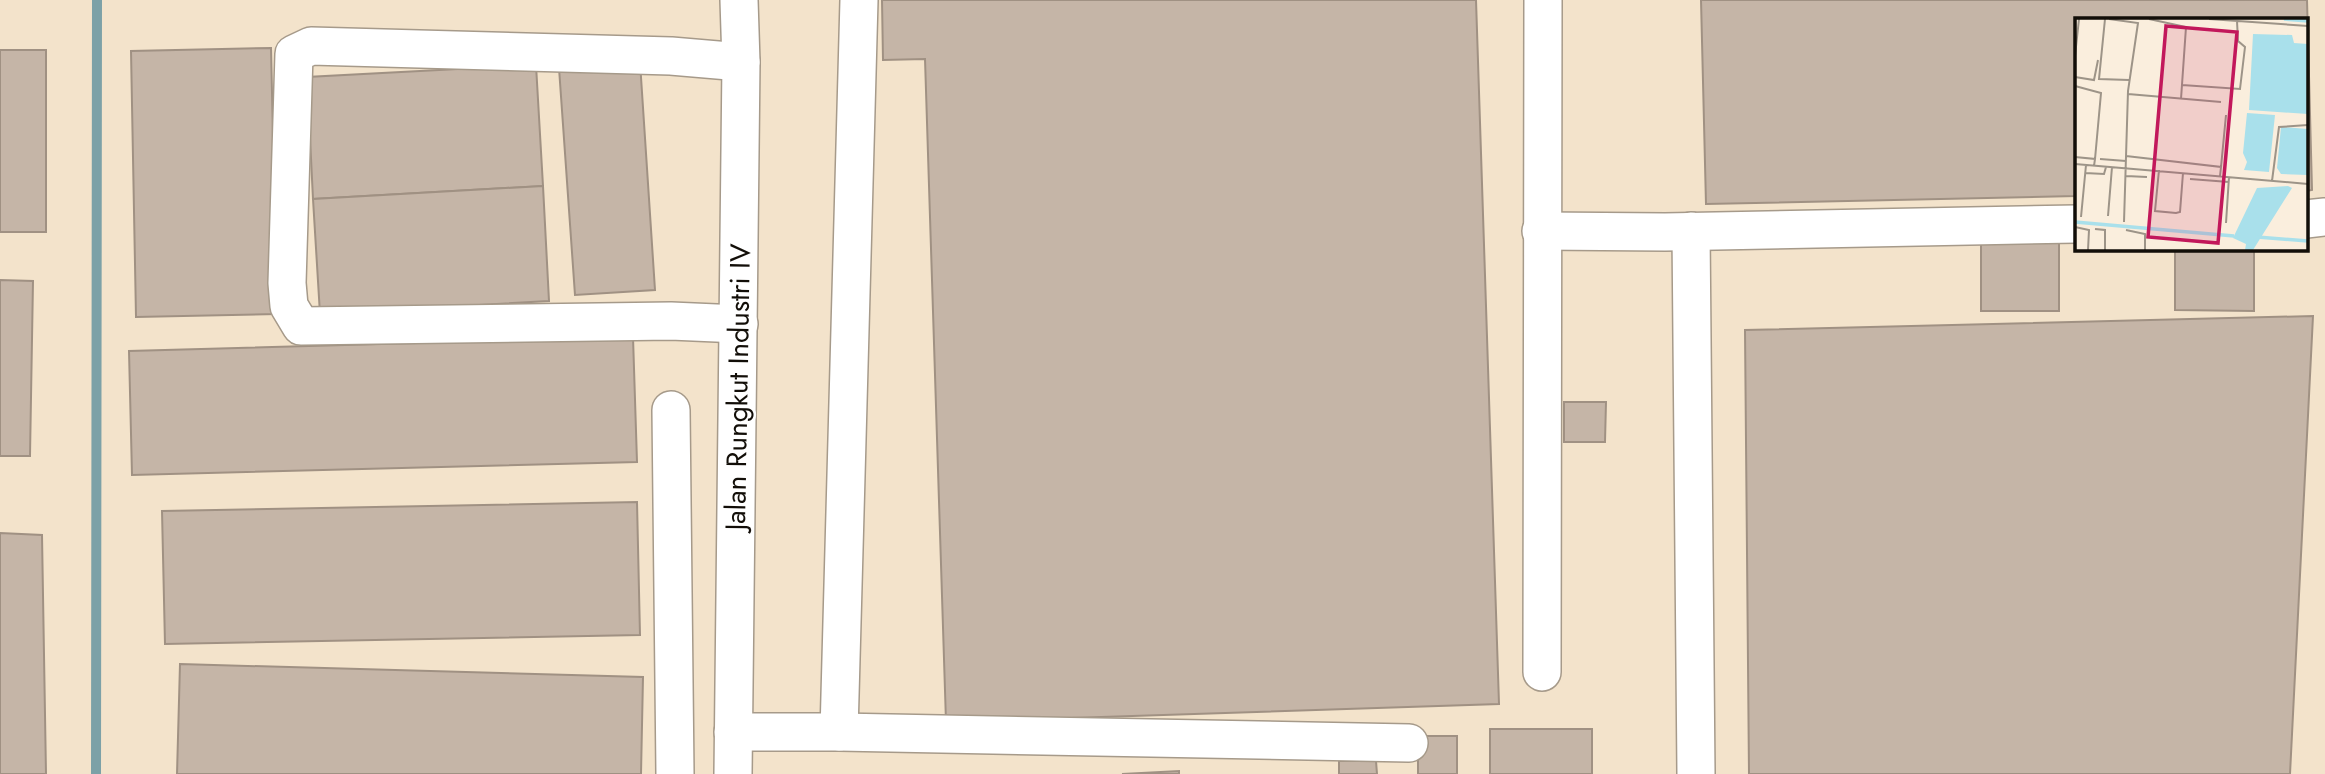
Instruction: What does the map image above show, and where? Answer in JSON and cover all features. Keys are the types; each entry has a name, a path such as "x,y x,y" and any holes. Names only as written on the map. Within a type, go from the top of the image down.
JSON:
{"street":[{"name":"Jalan Rungkut Industri IV","path":"733,774 741,62 739,0"},
{"path":"839,732 859,0"},
{"path":"1542,672 1543,0"},
{"path":"738,324 671,321 301,326 289,306 287,284 294,54 311,46 671,56 741,62"},
{"path":"1541,231 2075,223"},
{"path":"1678,231 1696,774"},
{"path":"671,410 675,774"},
{"path":"733,732 1409,743"}],"shaded area":[{"path":"0,0 2325,0 2325,774 0,774"}],"building":[{"path":"882,0 1476,0 1499,704 946,722 925,59 883,60"},
{"path":"1701,0 2307,0 2307,18 2075,18 2075,196 1706,204"},
{"path":"2308,38 2312,190 2308,191"},
{"path":"271,48 277,314 136,317 131,51"},
{"path":"0,50 46,50 46,232 0,232"},
{"path":"640,62 655,290 575,295 559,68"},
{"path":"536,65 543,186 313,199 307,77"},
{"path":"543,186 549,301 320,314 313,199"},
{"path":"1981,240 2059,240 2059,311 1981,311"},
{"path":"2175,250 2254,250 2254,311 2175,310"},
{"path":"0,280 33,281 30,456 0,456"},
{"path":"2313,316 2290,774 1749,774 1745,330"},
{"path":"633,337 637,462 132,475 129,351"},
{"path":"1564,402 1606,402 1605,442 1564,442"},
{"path":"637,502 640,635 165,644 162,511"},
{"path":"0,533 42,535 46,774 0,774"},
{"path":"180,664 643,677 641,774 177,774"},
{"path":"1490,729 1592,729 1592,774 1490,774"},
{"path":"1418,736 1457,736 1457,774 1418,774"},
{"path":"1339,761 1376,761 1377,774 1339,774"},
{"path":"1179,771 1179,774 1122,774"}],"waterway":[{"path":"96,774 97,0"}]}
